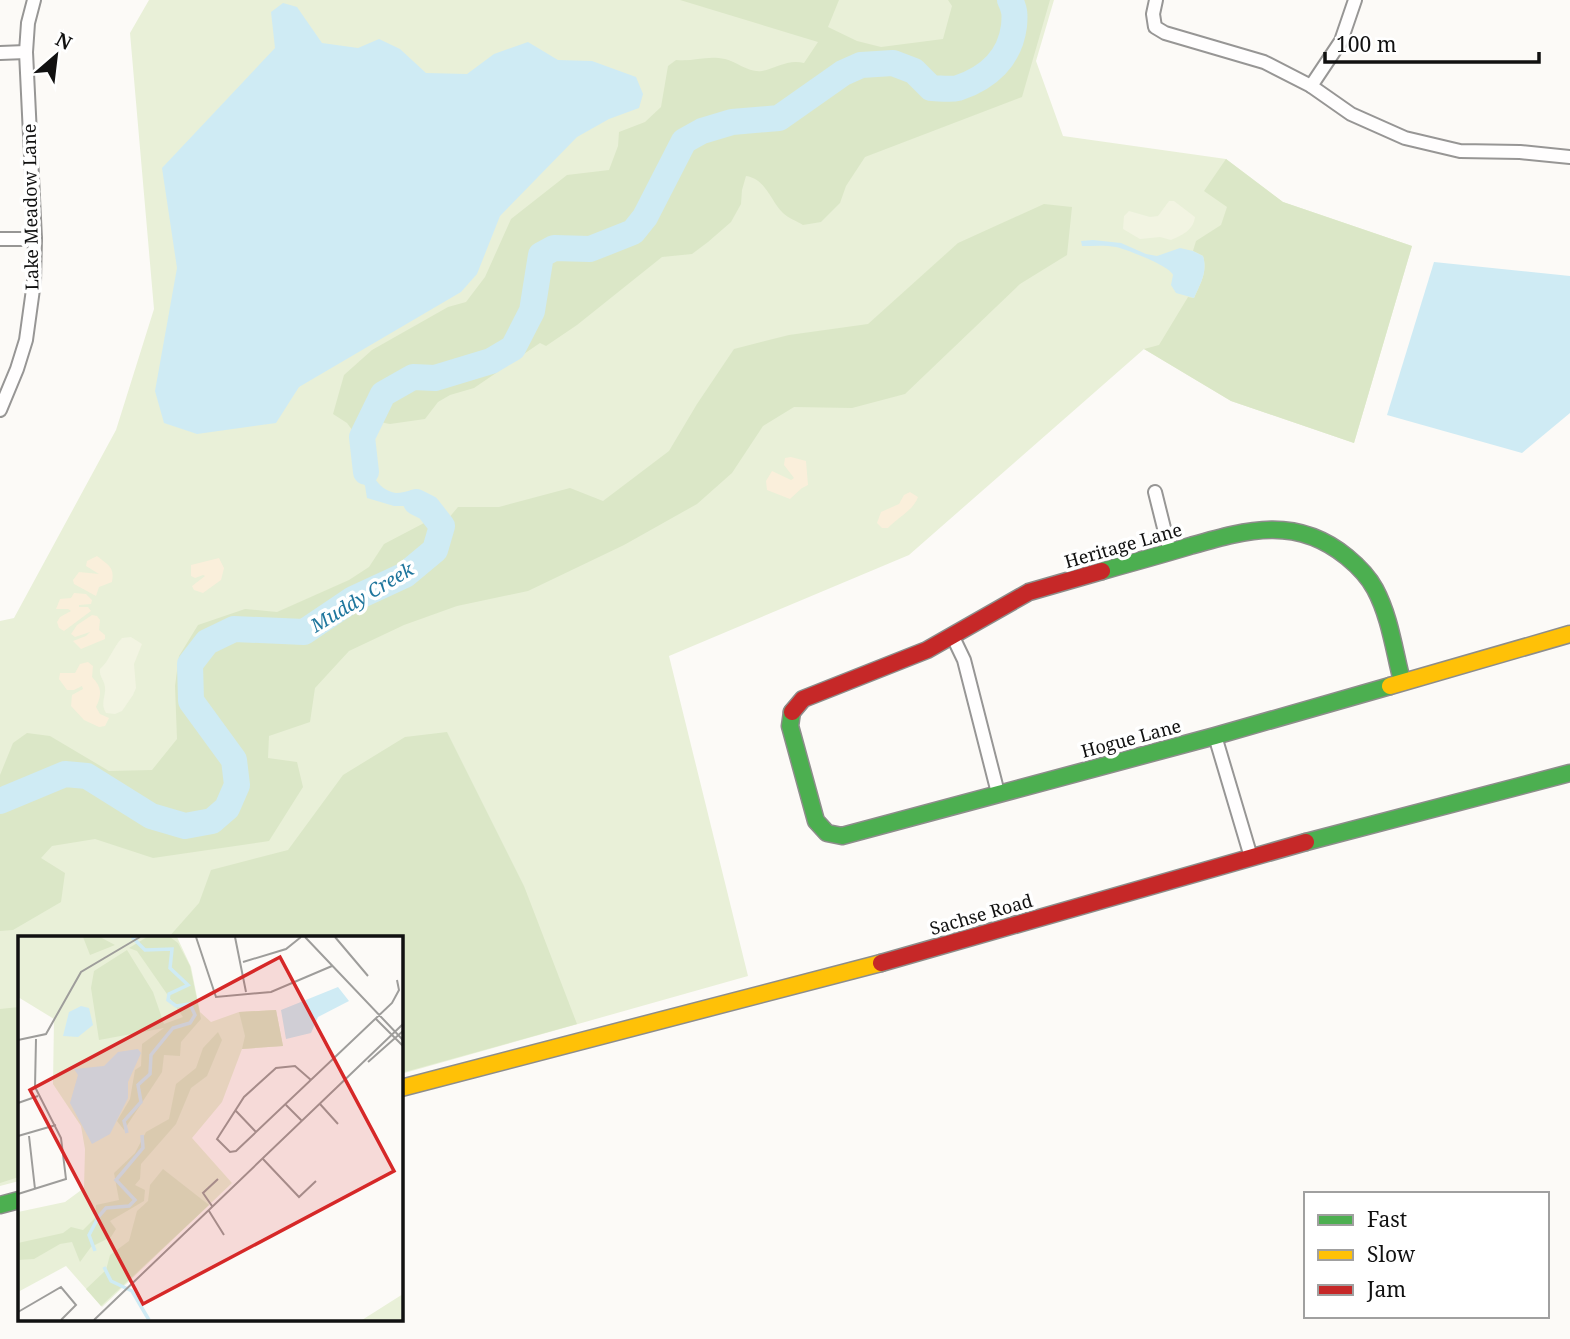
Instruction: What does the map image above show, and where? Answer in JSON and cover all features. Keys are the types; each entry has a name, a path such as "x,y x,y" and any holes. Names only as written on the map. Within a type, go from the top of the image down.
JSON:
{"street":[{"name":"Lake Meadow Lane","path":"0,410 17,369 31,313 35,239 26,52 28,23 34,0"},
{"path":"1156,0 1153,14 1155,27 1176,37 1264,62 1311,86 1362,120 1415,141 1460,150 1520,152 1570,158"},
{"path":"1311,86 1341,41 1355,0"},
{"path":"0,53 26,52"},
{"path":"0,239 35,239"},
{"path":"1155,492 1170,552"},
{"name":"Heritage Lane","path":"792,711 803,699 927,650 1029,592 1236,533 1262,529 1290,530 1315,536 1339,550 1360,568 1376,591 1402,681"},
{"name":"Hogue Lane","path":"792,711 790,726 814,814 821,828 827,833 834,836 850,835 1215,736 1570,634"},
{"path":"953,635 964,660 999,793"},
{"path":"1215,736 1251,857"},
{"name":"Sachse Road","path":"402,1088 888,961 1251,857 1570,772"},
{"path":"0,1205 18,1199"}],"green space":[{"path":"149,0 1054,0 1036,61 1063,136 1226,159 1283,202 1412,246 1354,443 1231,401 1144,349 909,555 669,656 748,976 402,1074 402,936 18,936 18,1181 0,1186 0,621 14,618 116,430 154,309 130,33"},
{"path":"680,0 839,0 828,27 857,41 881,47 943,39 952,6 948,0 1050,0 1022,97 865,157 846,186 840,203 821,222 803,225 787,216 758,181 746,176 741,204 731,222 692,254 662,257 577,325 546,346 540,343 474,388 450,395 438,402 425,419 390,424 379,422 358,438 347,423 333,414 344,375 372,350 448,307 466,302 485,277 511,219 567,175 609,170 618,146 619,132 645,122 661,107 668,66 676,60 718,58 762,71 788,63 804,63 818,42"},
{"path":"1226,159 1283,202 1412,246 1354,443 1231,401 1144,349 1159,345 1188,297 1194,298 1201,283 1204,262 1203,256 1193,251 1196,241 1221,225 1227,207 1204,191"},
{"path":"1169,201 1174,201 1195,217 1192,226 1183,234 1171,240 1160,237 1140,239 1123,229 1124,216 1129,211 1150,217 1158,216"},
{"path":"1044,204 1072,207 1067,255 1020,284 905,394 852,408 794,407 763,426 732,473 697,504 624,545 528,591 457,606 404,625 349,651 315,688 310,722 269,736 268,758 297,762 303,787 269,841 153,858 95,839 52,846 41,858 65,873 61,902 13,930 0,931 0,775 13,743 27,733 50,736 109,771 152,770 177,739 175,686 179,656 198,625 245,609 277,612 349,580 369,567 384,544 426,522 431,529 442,526 458,507 499,507 570,488 603,501 669,451 734,349 789,335 868,324 958,243"},
{"path":"131,637 142,644 134,664 136,688 122,711 115,714 106,713 103,703 105,687 100,669 122,638"},
{"path":"447,732 524,886 577,1024 402,1073 402,936 170,936 199,903 211,870 288,850 343,775 405,737"},
{"path":"18,1007 18,1177 0,1183 0,1009"}],"sand":[{"path":"785,458 806,461 808,485 790,499 767,490 766,481 772,471 791,480 794,478 784,465"},
{"path":"910,492 918,497 913,506 888,528 882,528 877,523 881,512 899,504 904,495"},
{"path":"97,556 110,567 113,577 112,582 99,587 96,596 74,584 73,580 79,572 99,574 86,566 87,561"},
{"path":"219,558 224,568 221,580 203,593 194,590 192,586 205,576 191,576 191,565"},
{"path":"74,593 86,594 92,600 91,604 79,605 88,607 91,611 64,631 59,628 57,622 71,611 56,609 60,599 71,598"},
{"path":"92,615 100,620 99,630 105,635 105,639 81,649 73,641 90,632 75,637 71,634 77,625"},
{"path":"88,662 93,666 92,677 100,691 96,707 100,714 109,718 105,726 99,727 84,720 71,706 72,695 83,689 82,686 67,690 59,679 60,673 75,673 80,664"}],"water":[{"path":"283,3 297,7 322,43 358,48 379,39 400,49 426,73 467,74 494,54 528,42 558,60 592,61 636,77 643,94 639,108 609,119 577,137 500,216 477,274 461,292 299,387 276,423 197,434 164,423 155,391 177,268 162,168 275,48 271,12"},
{"path":"1081,241 1121,243 1157,256 1180,248 1203,256 1204,273 1194,298 1176,293 1171,285 1173,275 1170,271 1148,259 1116,247 1082,246"},
{"path":"1434,262 1570,276 1570,413 1522,453 1387,415"},
{"path":"370,433 367,450 374,478 387,490 396,493 412,490 435,503 448,519 442,526 431,529 411,506 394,506 367,498 357,468 357,441"}],"waterway":[{"name":"Muddy Creek","path":"366,472 362,437 383,394 413,377 435,378 491,361 513,348 532,311 541,255 554,248 590,249 633,232 645,217 684,141 702,131 732,122 779,118 843,73 861,65 893,63 914,71 931,88 955,89 969,84 996,65 1008,48 1014,26 1014,10 1010,0"},
{"name":"Muddy Creek","path":"0,801 65,774 87,776 151,816 185,826 212,821 227,808 237,785 234,760 191,701 190,664 207,642 234,629 304,632 353,599 405,575 435,550 442,526 428,508 416,502"}],"traffic: fast":[{"path":"1102,571 1251,531 1290,531 1309,535 1347,557 1372,584 1388,622 1402,681"},
{"path":"792,712 790,726 816,821 827,833 842,836 1390,686"},
{"path":"1306,842 1570,773"},
{"path":"0,1205 18,1200"}],"traffic: slow":[{"path":"1390,686 1570,634"},
{"path":"402,1088 881,963"}],"traffic: jam":[{"path":"792,712 803,699 927,650 1029,592 1102,571"},
{"path":"881,963 1306,842"}]}
